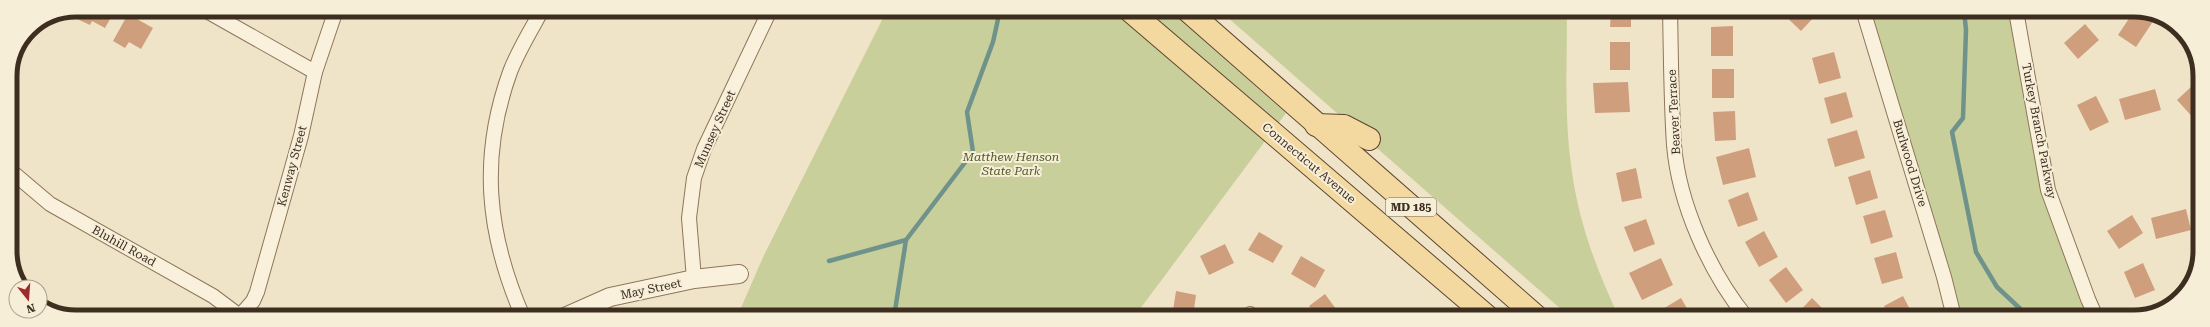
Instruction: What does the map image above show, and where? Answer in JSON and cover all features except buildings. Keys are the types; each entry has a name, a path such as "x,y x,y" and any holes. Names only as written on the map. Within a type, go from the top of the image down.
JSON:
{"main road":[{"name":"Connecticut Avenue","path":"1137,17 1480,310"},
{"name":"MD 185","path":"1195,17 1529,310"},
{"path":"1316,124 1344,126 1370,139"},
{"path":"1402,242 1424,218"}],"street":[{"path":"217,17 315,72"},
{"name":"Kenway Street","path":"245,310 253,301 257,292 301,136 315,72 334,17"},
{"path":"520,310 509,284 493,221 490,163 499,107 511,71 538,17"},
{"name":"Munsey Street","path":"694,279 689,218 694,178 704,149 767,17"},
{"name":"Beaver Terrace","path":"1670,17 1674,146 1687,207 1700,242 1732,299 1741,310"},
{"name":"Burlwood Drive","path":"1865,17 1944,277 1952,310"},
{"name":"Turkey Branch Parkway","path":"2017,17 2048,190 2093,310"},
{"name":"Bluhill Road","path":"17,176 50,204 213,296 232,310"},
{"name":"May Street","path":"581,310 610,297 694,279 739,274"}],"green space":[{"name":"Matthew Henson State Park","path":"883,17 1190,17 1185,24 1286,113 1139,310 740,310 764,255"},
{"path":"1227,17 1567,17 1567,112 1569,152 1575,191 1584,228 1596,264 1616,310 1562,310"},
{"path":"1865,17 2017,17 2048,190 2093,310 1952,310"}],"waterway":[{"path":"895,310 906,240 973,152 967,112 993,42 998,17"},
{"path":"1965,17 1966,30 1963,118 1952,132 1976,252 1997,287 2022,310"},
{"path":"829,261 906,240"}]}
